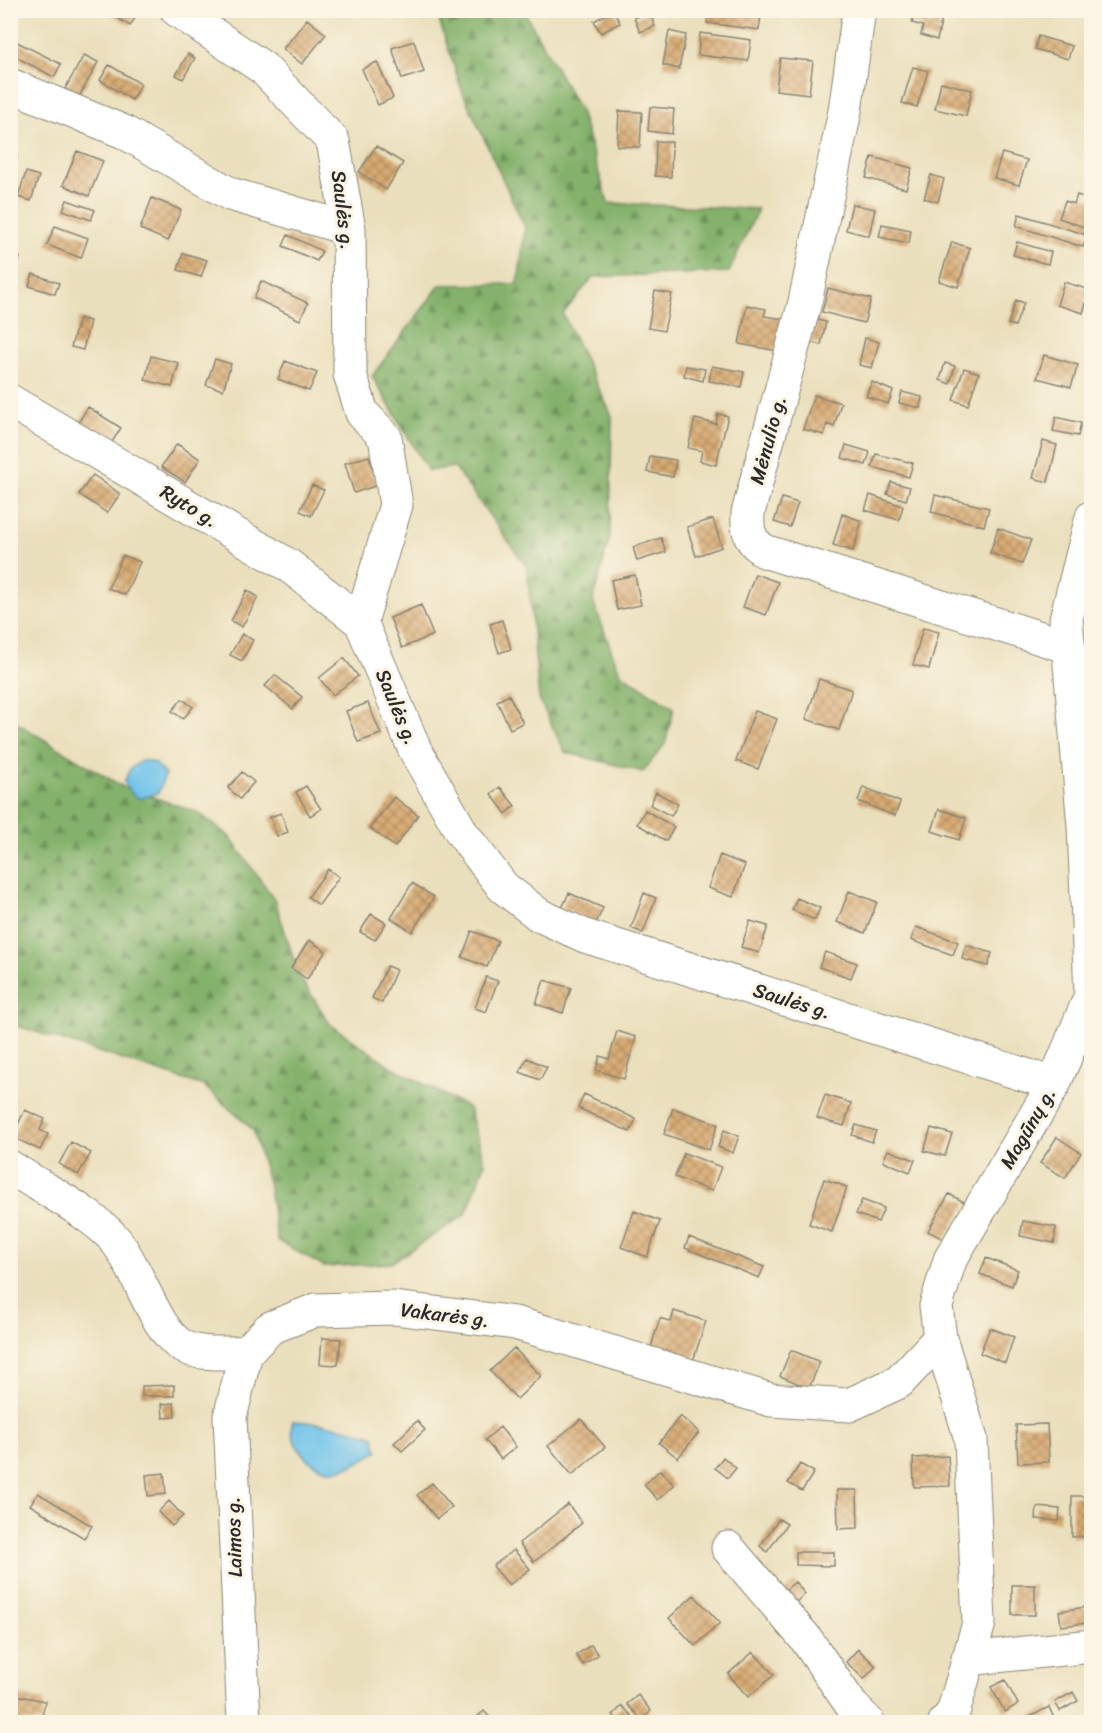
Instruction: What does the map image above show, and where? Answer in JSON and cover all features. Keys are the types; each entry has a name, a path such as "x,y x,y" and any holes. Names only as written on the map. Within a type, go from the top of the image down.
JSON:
{"street":[{"name":"Saulės g.","path":"177,10 263,68 333,141 350,230 350,374 362,413 385,437 396,505 360,622 415,750 462,833 504,887 539,915 585,936 1054,1084"},
{"name":"Mėnulio g.","path":"859,10 845,111 805,302 748,513 747,530 753,543 764,551 1069,647"},
{"path":"10,86 124,132 230,194 350,230"},
{"name":"Ryto g.","path":"10,401 288,565 360,622"},
{"name":"Magūnų g.","path":"945,1722 953,1713 979,1623 971,1439 940,1338 936,1306 950,1260 1054,1084 1091,995 1084,826 1066,619 1092,517"},
{"path":"10,1167 90,1219 115,1240 132,1265 165,1330 182,1346 204,1352 246,1353"},
{"name":"Vakarės g.","path":"246,1353 270,1328 316,1310 394,1308 515,1323 771,1400 849,1405 899,1382 940,1338"},
{"name":"Laimos g.","path":"244,1722 230,1417 246,1353"},
{"path":"728,1548 806,1639 852,1706 868,1722"},
{"path":"968,1659 1092,1646"}],"green space":[{"path":"436,11 524,11 580,111 608,203 758,209 729,272 593,277 563,314 612,416 610,536 593,601 620,673 674,708 665,744 643,772 565,752 539,699 527,567 454,467 428,471 372,376 440,285 518,284 525,228 462,91"},
{"path":"10,719 123,787 197,812 228,835 275,900 299,976 330,1024 392,1067 469,1108 485,1164 466,1214 391,1263 324,1267 277,1240 268,1182 253,1130 204,1086 11,1024"}],"water":[{"path":"142,760 155,763 165,775 158,793 140,799 132,794 124,782 130,769"},
{"path":"293,1421 334,1426 364,1433 374,1437 378,1451 346,1468 326,1469 310,1461 297,1446 293,1437"}],"building":[{"path":"105,10 140,10 130,26"},
{"path":"613,10 620,23 601,33 594,21"},
{"path":"709,10 761,15 759,30 707,23"},
{"path":"915,10 944,10 937,40 921,35 923,26 912,23"},
{"path":"649,12 655,26 640,32 634,18"},
{"path":"307,19 326,34 302,64 283,49"},
{"path":"669,31 686,35 679,69 663,65"},
{"path":"700,33 751,40 748,61 698,55"},
{"path":"1038,36 1072,46 1068,59 1035,49"},
{"path":"15,41 61,64 54,77 10,54"},
{"path":"414,41 424,72 402,79 392,48"},
{"path":"188,54 195,58 183,79 176,75"},
{"path":"84,55 98,62 79,97 65,89"},
{"path":"780,58 813,61 809,94 776,90"},
{"path":"377,62 393,98 378,105 362,69"},
{"path":"109,65 141,84 132,100 100,80"},
{"path":"913,67 928,71 917,107 902,103"},
{"path":"941,82 972,90 966,116 935,109"},
{"path":"650,107 674,109 672,134 648,131"},
{"path":"619,111 642,112 640,147 617,146"},
{"path":"656,141 672,142 671,177 655,176"},
{"path":"376,146 403,163 386,190 359,172"},
{"path":"77,151 103,161 89,196 63,185"},
{"path":"1002,153 1027,160 1019,185 994,178"},
{"path":"10,154 17,156 11,180 10,179"},
{"path":"872,157 912,168 906,189 866,178"},
{"path":"26,172 39,176 31,201 18,197"},
{"path":"931,175 944,179 938,202 924,198"},
{"path":"1077,195 1092,200 1092,230 1059,218 1065,201 1074,204"},
{"path":"152,198 181,210 168,241 140,229"},
{"path":"67,200 95,210 91,220 63,210"},
{"path":"852,204 875,209 869,236 846,230"},
{"path":"1019,214 1087,235 1083,247 1016,226"},
{"path":"882,224 911,230 909,243 879,237"},
{"path":"55,226 88,238 81,258 47,245"},
{"path":"288,235 322,251 317,261 283,246"},
{"path":"952,242 970,248 958,287 939,281"},
{"path":"1017,242 1051,252 1048,264 1013,255"},
{"path":"183,253 207,260 201,277 178,270"},
{"path":"10,255 20,257 16,273 10,272"},
{"path":"33,274 59,283 55,294 29,286"},
{"path":"10,279 18,281 11,302 10,302"},
{"path":"261,281 308,303 300,320 254,298"},
{"path":"1064,282 1090,290 1083,313 1057,305"},
{"path":"828,288 871,299 864,323 822,312"},
{"path":"655,291 672,294 664,331 648,328"},
{"path":"1016,300 1024,303 1015,326 1008,324"},
{"path":"747,305 766,309 764,316 784,319 778,351 739,344"},
{"path":"79,318 90,321 83,350 71,347"},
{"path":"817,320 826,322 821,345 811,342"},
{"path":"865,338 879,342 872,368 859,365"},
{"path":"1044,355 1078,365 1071,387 1037,378"},
{"path":"151,356 179,363 172,387 145,380"},
{"path":"215,359 231,364 223,390 206,385"},
{"path":"285,361 317,373 309,391 278,379"},
{"path":"945,363 955,366 950,384 940,380"},
{"path":"686,366 705,369 703,381 684,376"},
{"path":"712,366 744,372 741,387 709,381"},
{"path":"964,368 979,373 968,405 953,400"},
{"path":"872,382 893,391 888,404 866,396"},
{"path":"902,392 922,397 920,408 899,403"},
{"path":"814,395 841,403 834,427 827,424 824,435 803,429"},
{"path":"88,407 121,428 109,447 76,426"},
{"path":"718,414 728,416 716,465 700,461 702,451 688,448 695,419 716,424"},
{"path":"1056,417 1081,423 1078,436 1053,431"},
{"path":"1043,441 1057,445 1048,482 1033,478"},
{"path":"177,444 200,459 185,482 161,467"},
{"path":"846,445 870,452 866,465 842,458"},
{"path":"876,454 913,463 909,477 872,467"},
{"path":"369,456 378,485 354,493 345,463"},
{"path":"650,456 676,460 673,477 647,472"},
{"path":"93,475 120,494 107,513 79,494"},
{"path":"891,482 910,487 906,500 887,494"},
{"path":"312,485 324,490 311,516 300,511"},
{"path":"870,495 903,506 899,520 865,510"},
{"path":"935,495 989,508 984,526 931,512"},
{"path":"782,498 798,503 790,527 774,522"},
{"path":"842,514 862,521 853,551 833,545"},
{"path":"713,519 722,547 696,556 687,527"},
{"path":"998,528 1031,540 1022,564 990,553"},
{"path":"661,538 666,552 637,561 633,547"},
{"path":"123,555 140,562 125,595 108,588"},
{"path":"755,574 778,582 766,615 743,607"},
{"path":"635,575 641,605 617,610 611,580"},
{"path":"247,590 258,597 242,627 231,621"},
{"path":"421,605 433,635 402,648 390,618"},
{"path":"502,620 511,649 499,653 490,624"},
{"path":"923,628 939,632 929,669 913,665"},
{"path":"242,634 253,640 242,661 230,655"},
{"path":"344,658 358,676 333,695 319,678"},
{"path":"275,675 302,697 293,709 265,686"},
{"path":"819,679 852,690 839,730 806,719"},
{"path":"509,695 523,723 510,729 497,701"},
{"path":"182,699 193,707 183,719 172,711"},
{"path":"368,703 381,734 358,742 346,711"},
{"path":"755,711 777,719 758,769 736,761"},
{"path":"242,772 254,782 240,799 228,788"},
{"path":"306,786 321,809 310,816 296,792"},
{"path":"500,787 515,806 506,814 491,794"},
{"path":"863,787 900,802 895,816 858,801"},
{"path":"656,792 678,804 671,816 650,805"},
{"path":"394,797 418,815 395,847 370,828"},
{"path":"939,809 966,818 959,840 932,831"},
{"path":"645,810 674,827 666,841 637,824"},
{"path":"281,813 288,832 277,836 270,817"},
{"path":"720,855 745,865 733,897 708,888"},
{"path":"328,869 339,877 319,905 308,897"},
{"path":"412,883 434,897 412,932 391,918"},
{"path":"849,891 877,902 865,933 837,922"},
{"path":"569,893 603,908 596,923 562,908"},
{"path":"644,893 656,898 643,933 631,928"},
{"path":"797,898 820,908 815,920 792,910"},
{"path":"371,914 386,923 375,940 360,932"},
{"path":"750,921 768,926 759,953 741,947"},
{"path":"916,927 958,942 953,955 911,940"},
{"path":"472,931 498,941 487,967 462,957"},
{"path":"309,940 326,951 307,979 291,968"},
{"path":"966,945 992,953 988,966 962,959"},
{"path":"825,952 857,963 851,978 819,967"},
{"path":"387,966 396,970 382,1003 372,998"},
{"path":"486,977 498,981 486,1012 475,1008"},
{"path":"544,980 571,988 563,1013 536,1004"},
{"path":"617,1031 636,1037 624,1079 596,1070 600,1056 609,1059"},
{"path":"527,1058 547,1067 540,1080 520,1072"},
{"path":"584,1094 636,1119 630,1132 578,1108"},
{"path":"825,1095 851,1103 844,1126 817,1118"},
{"path":"673,1108 718,1124 709,1150 664,1134"},
{"path":"25,1110 45,1119 40,1130 48,1134 40,1150 12,1137"},
{"path":"856,1125 876,1131 872,1142 852,1135"},
{"path":"931,1128 952,1134 945,1156 924,1151"},
{"path":"724,1130 739,1136 733,1153 718,1147"},
{"path":"1057,1137 1081,1153 1065,1178 1040,1163"},
{"path":"71,1142 91,1153 78,1175 59,1164"},
{"path":"888,1150 915,1160 910,1172 883,1161"},
{"path":"684,1153 721,1167 712,1191 675,1177"},
{"path":"824,1179 847,1187 832,1232 809,1224"},
{"path":"949,1194 966,1203 945,1240 928,1231"},
{"path":"862,1200 884,1208 878,1222 856,1214"},
{"path":"634,1211 660,1221 647,1257 621,1247"},
{"path":"1023,1221 1056,1227 1054,1243 1020,1236"},
{"path":"689,1237 764,1267 759,1278 685,1248"},
{"path":"986,1258 1018,1270 1012,1286 980,1274"},
{"path":"674,1311 706,1321 693,1361 651,1347 660,1318 671,1322"},
{"path":"990,1328 1014,1337 1005,1363 980,1353"},
{"path":"322,1338 341,1339 338,1365 320,1364"},
{"path":"514,1348 541,1376 517,1399 490,1371"},
{"path":"791,1350 820,1362 809,1388 780,1376"},
{"path":"174,1385 174,1396 142,1396 142,1386"},
{"path":"174,1403 175,1417 163,1418 162,1404"},
{"path":"680,1416 699,1432 678,1458 659,1443"},
{"path":"581,1419 605,1447 572,1475 548,1446"},
{"path":"417,1421 425,1430 402,1451 394,1443"},
{"path":"1047,1424 1049,1462 1018,1463 1016,1425"},
{"path":"500,1427 516,1447 501,1459 485,1440"},
{"path":"948,1456 950,1486 914,1487 913,1458"},
{"path":"723,1457 736,1468 728,1478 715,1468"},
{"path":"800,1464 814,1472 802,1491 788,1483"},
{"path":"660,1470 674,1485 658,1500 644,1485"},
{"path":"164,1473 166,1494 148,1496 146,1475"},
{"path":"432,1483 452,1507 437,1519 417,1495"},
{"path":"837,1490 857,1490 858,1528 838,1529"},
{"path":"38,1493 92,1526 84,1538 30,1505"},
{"path":"1072,1496 1087,1496 1087,1536 1072,1537"},
{"path":"169,1501 183,1516 172,1526 158,1512"},
{"path":"568,1504 582,1523 534,1562 519,1543"},
{"path":"1037,1507 1060,1509 1059,1521 1036,1519"},
{"path":"779,1519 787,1524 767,1552 760,1546"},
{"path":"514,1550 530,1569 509,1585 493,1566"},
{"path":"796,1552 834,1552 834,1566 796,1565"},
{"path":"795,1582 805,1594 794,1604 784,1591"},
{"path":"1012,1585 1035,1585 1035,1615 1012,1615"},
{"path":"694,1595 720,1623 695,1646 669,1618"},
{"path":"1086,1607 1088,1623 1061,1626 1059,1611"},
{"path":"591,1645 598,1655 583,1665 576,1655"},
{"path":"858,1649 876,1666 864,1679 846,1662"},
{"path":"753,1652 774,1675 748,1697 728,1674"},
{"path":"1005,1680 1018,1704 1005,1712 991,1687"},
{"path":"1073,1692 1078,1701 1060,1711 1055,1702"},
{"path":"11,1694 45,1701 41,1722 10,1722"},
{"path":"638,1695 651,1711 642,1720 627,1704"},
{"path":"622,1706 637,1721 621,1722 613,1715"},
{"path":"1049,1707 1053,1716 1041,1722 1029,1722 1027,1718"},
{"path":"484,1711 494,1722 471,1722"}]}
